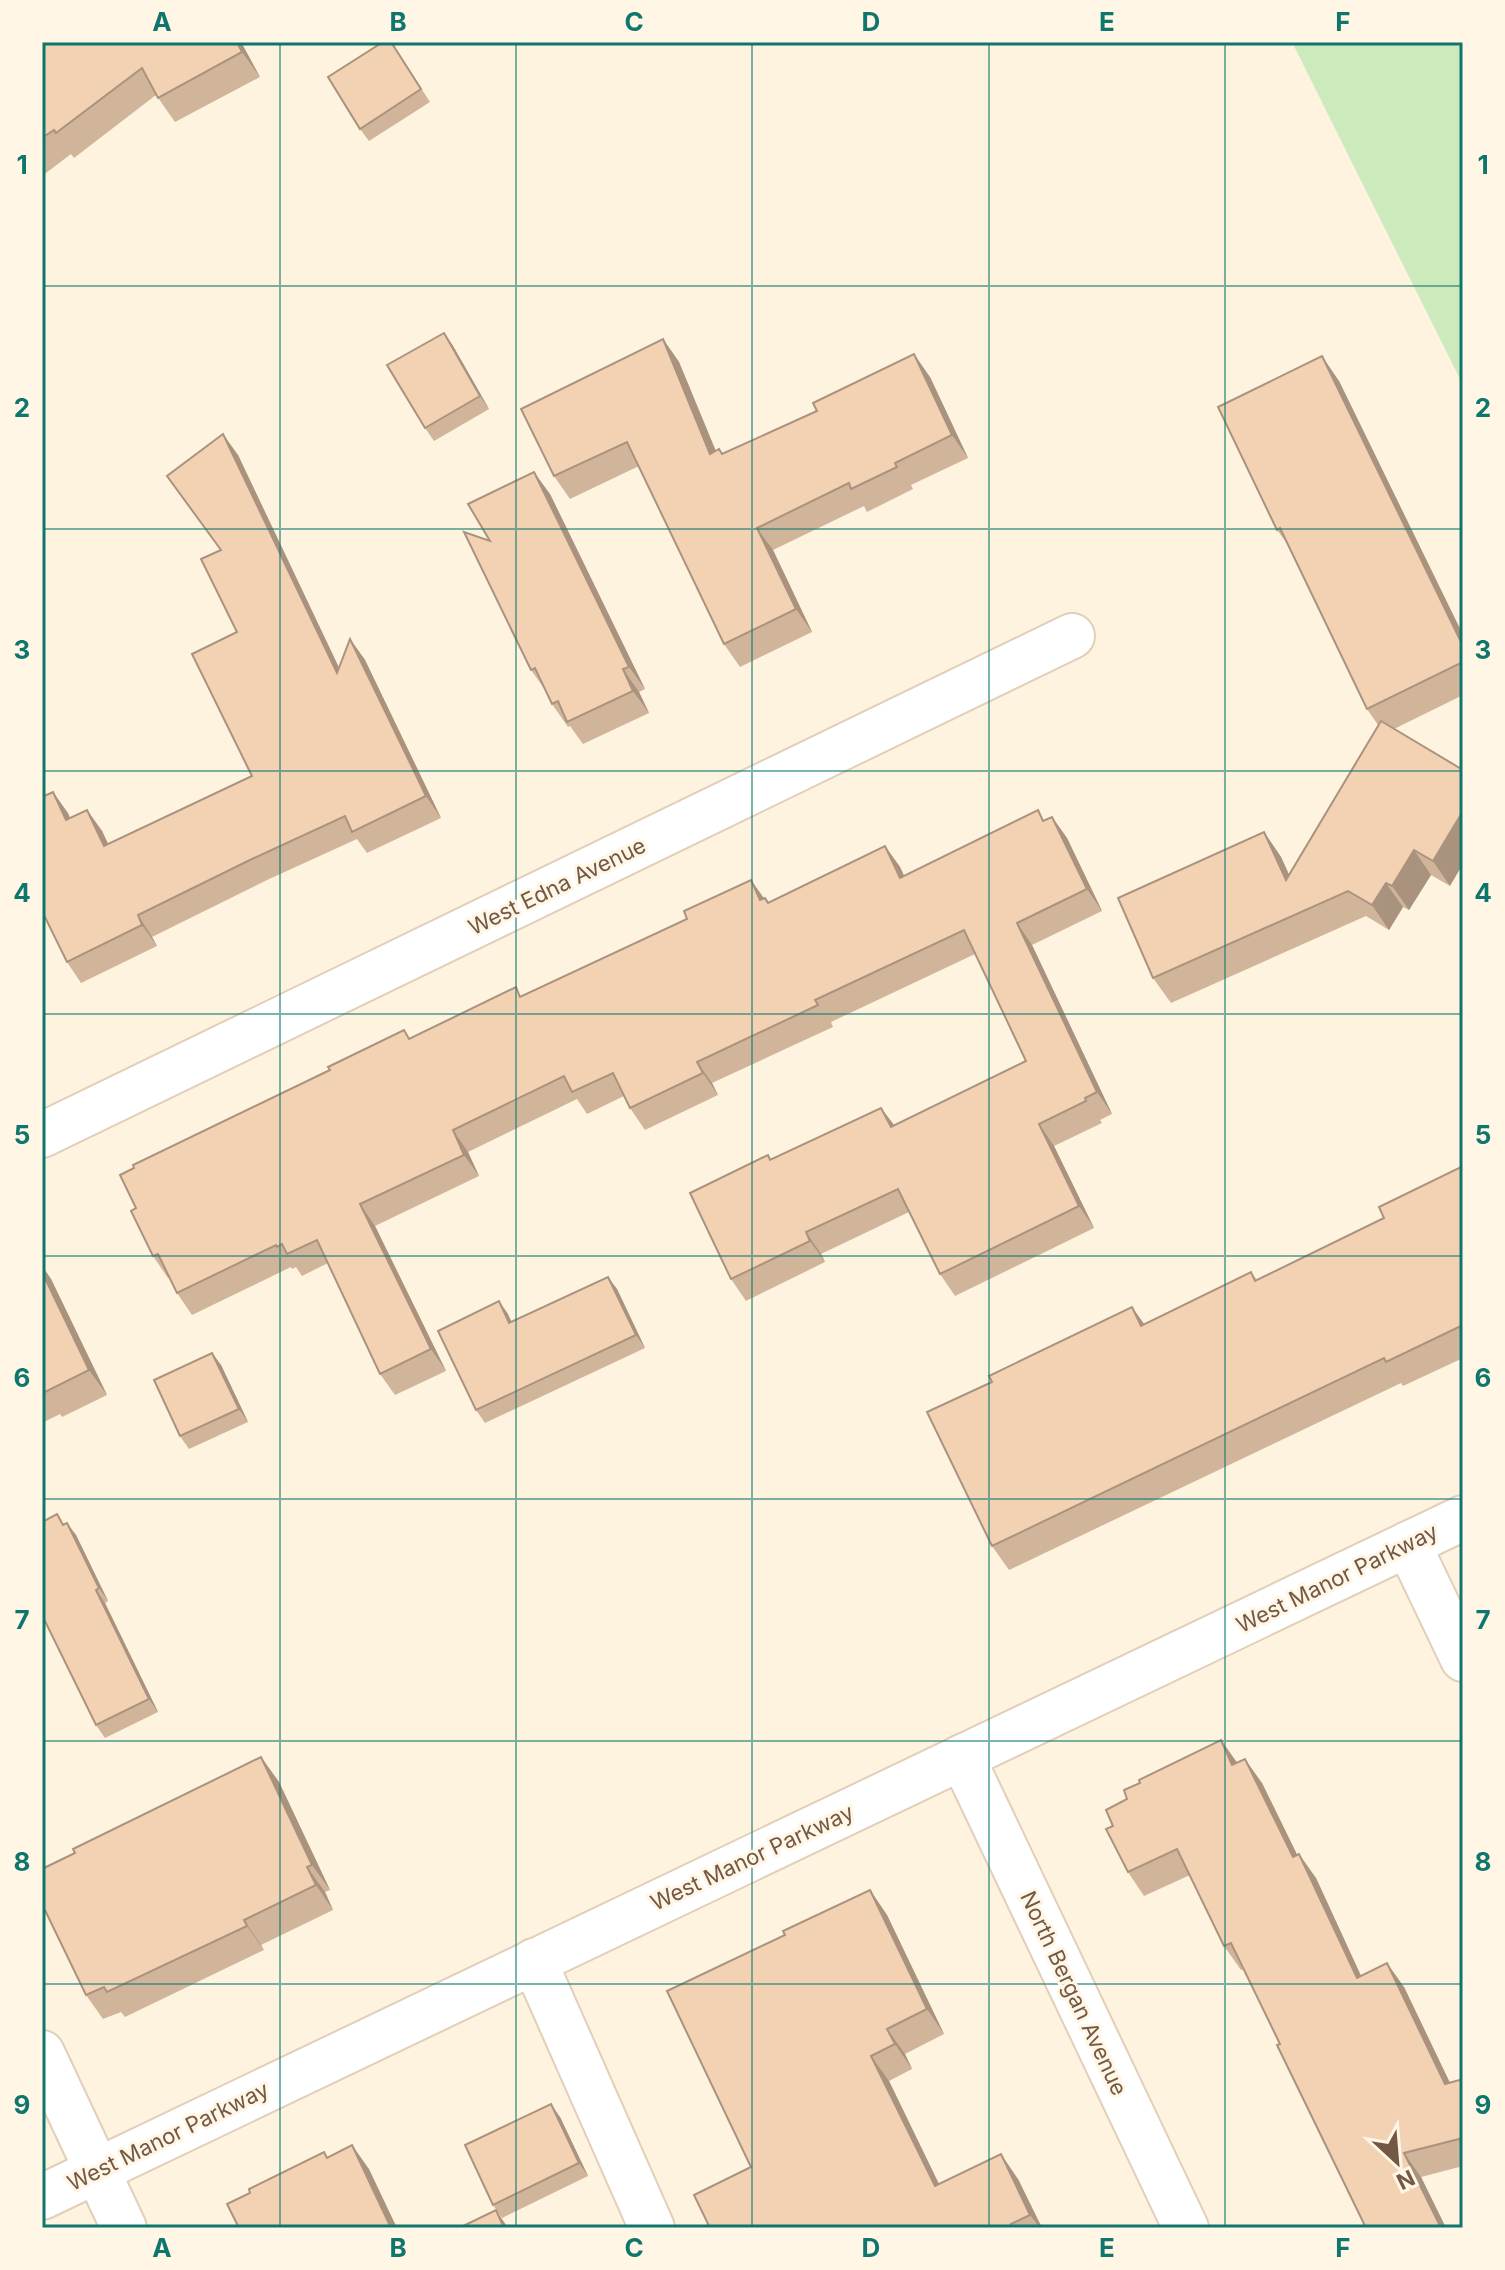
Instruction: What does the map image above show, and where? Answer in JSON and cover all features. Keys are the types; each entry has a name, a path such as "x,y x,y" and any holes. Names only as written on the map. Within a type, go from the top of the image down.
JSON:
{"street":[{"name":"West Edna Avenue","path":"42,1135 1072,636"},
{"name":"West Manor Parkway","path":"42,2197 1463,1518"},
{"path":"1408,1544 1463,1659"},
{"name":"North Bergan Avenue","path":"962,1757 1186,2228"},
{"path":"534,1961 652,2228"},
{"path":"42,2053 124,2228"}],"green space":[{"path":"1292,42 1463,42 1463,385"}],"building":[{"path":"42,42 237,42 242,52 158,98 142,68 56,133 54,130 42,138"},
{"path":"383,42 391,42 421,89 360,129 328,77"},
{"path":"444,333 480,396 425,428 387,365"},
{"path":"663,339 710,454 719,449 722,454 817,411 813,403 914,354 952,435 851,489 849,483 757,528 796,609 724,644 627,442 554,476 521,409"},
{"path":"1322,356 1463,646 1463,662 1367,709 1218,407"},
{"path":"223,434 337,673 350,639 426,796 352,832 345,816 252,859 138,915 142,925 67,962 42,911 42,797 53,792 66,820 87,810 104,846 252,776 192,654 237,632 201,559 221,550 167,476"},
{"path":"534,472 629,667 623,669 633,691 567,722 558,701 552,704 535,668 531,670 464,532 490,541 468,504"},
{"path":"1381,721 1463,770 1463,811 1433,861 1414,850 1392,886 1386,883 1372,905 1348,891 1153,978 1118,898 1264,832 1286,880"},
{"path":"1038,810 1043,821 1052,817 1087,889 1017,923 1097,1092 1085,1098 1086,1101 1039,1124 1079,1206 940,1274 898,1189 806,1232 810,1241 731,1279 690,1193 768,1155 770,1160 881,1108 891,1127 1026,1061 964,930 815,1000 818,1005 697,1062 703,1073 630,1108 613,1073 572,1092 564,1076 453,1130 464,1155 360,1204 431,1349 380,1374 317,1240 287,1254 282,1244 276,1245 177,1293 158,1254 153,1256 131,1211 136,1208 120,1175 134,1168 133,1165 330,1070 328,1067 404,1030 409,1039 516,987 520,997 687,919 684,911 751,880 760,900 765,898 768,903 885,846 900,878"},
{"path":"1463,1166 1463,1325 1386,1362 1384,1358 992,1546 927,1412 992,1382 989,1376 1132,1307 1141,1326 1251,1272 1255,1281 1384,1218 1379,1207"},
{"path":"42,1272 89,1370 45,1392 42,1390"},
{"path":"608,1277 636,1335 476,1410 438,1331 499,1301 509,1323"},
{"path":"212,1353 239,1409 180,1436 154,1380"},
{"path":"57,1514 63,1525 67,1523 149,1699 96,1725 42,1615 42,1522"},
{"path":"1221,1740 1232,1765 1245,1759 1293,1857 1299,1854 1357,1978 1387,1963 1445,2084 1463,2079 1463,2138 1404,2153 1441,2228 1366,2228 1231,1943 1224,1946 1177,1849 1128,1872 1106,1829 1113,1826 1106,1810 1127,1799 1124,1790"},
{"path":"261,1757 312,1865 307,1867 316,1885 244,1920 247,1926 107,1992 104,1987 86,1995 42,1904 42,1869 75,1853 73,1849"},
{"path":"870,1890 927,2009 887,2029 895,2044 871,2056 935,2186 1001,2154 1030,2215 1011,2224 1012,2228 710,2228 694,2195 751,2167 667,1991 785,1935 783,1931"},
{"path":"551,2104 579,2163 493,2205 465,2145"},
{"path":"352,2145 391,2228 239,2228 227,2204 250,2193 249,2189 324,2152 327,2158"},
{"path":"496,2210 504,2228 459,2228"}]}
